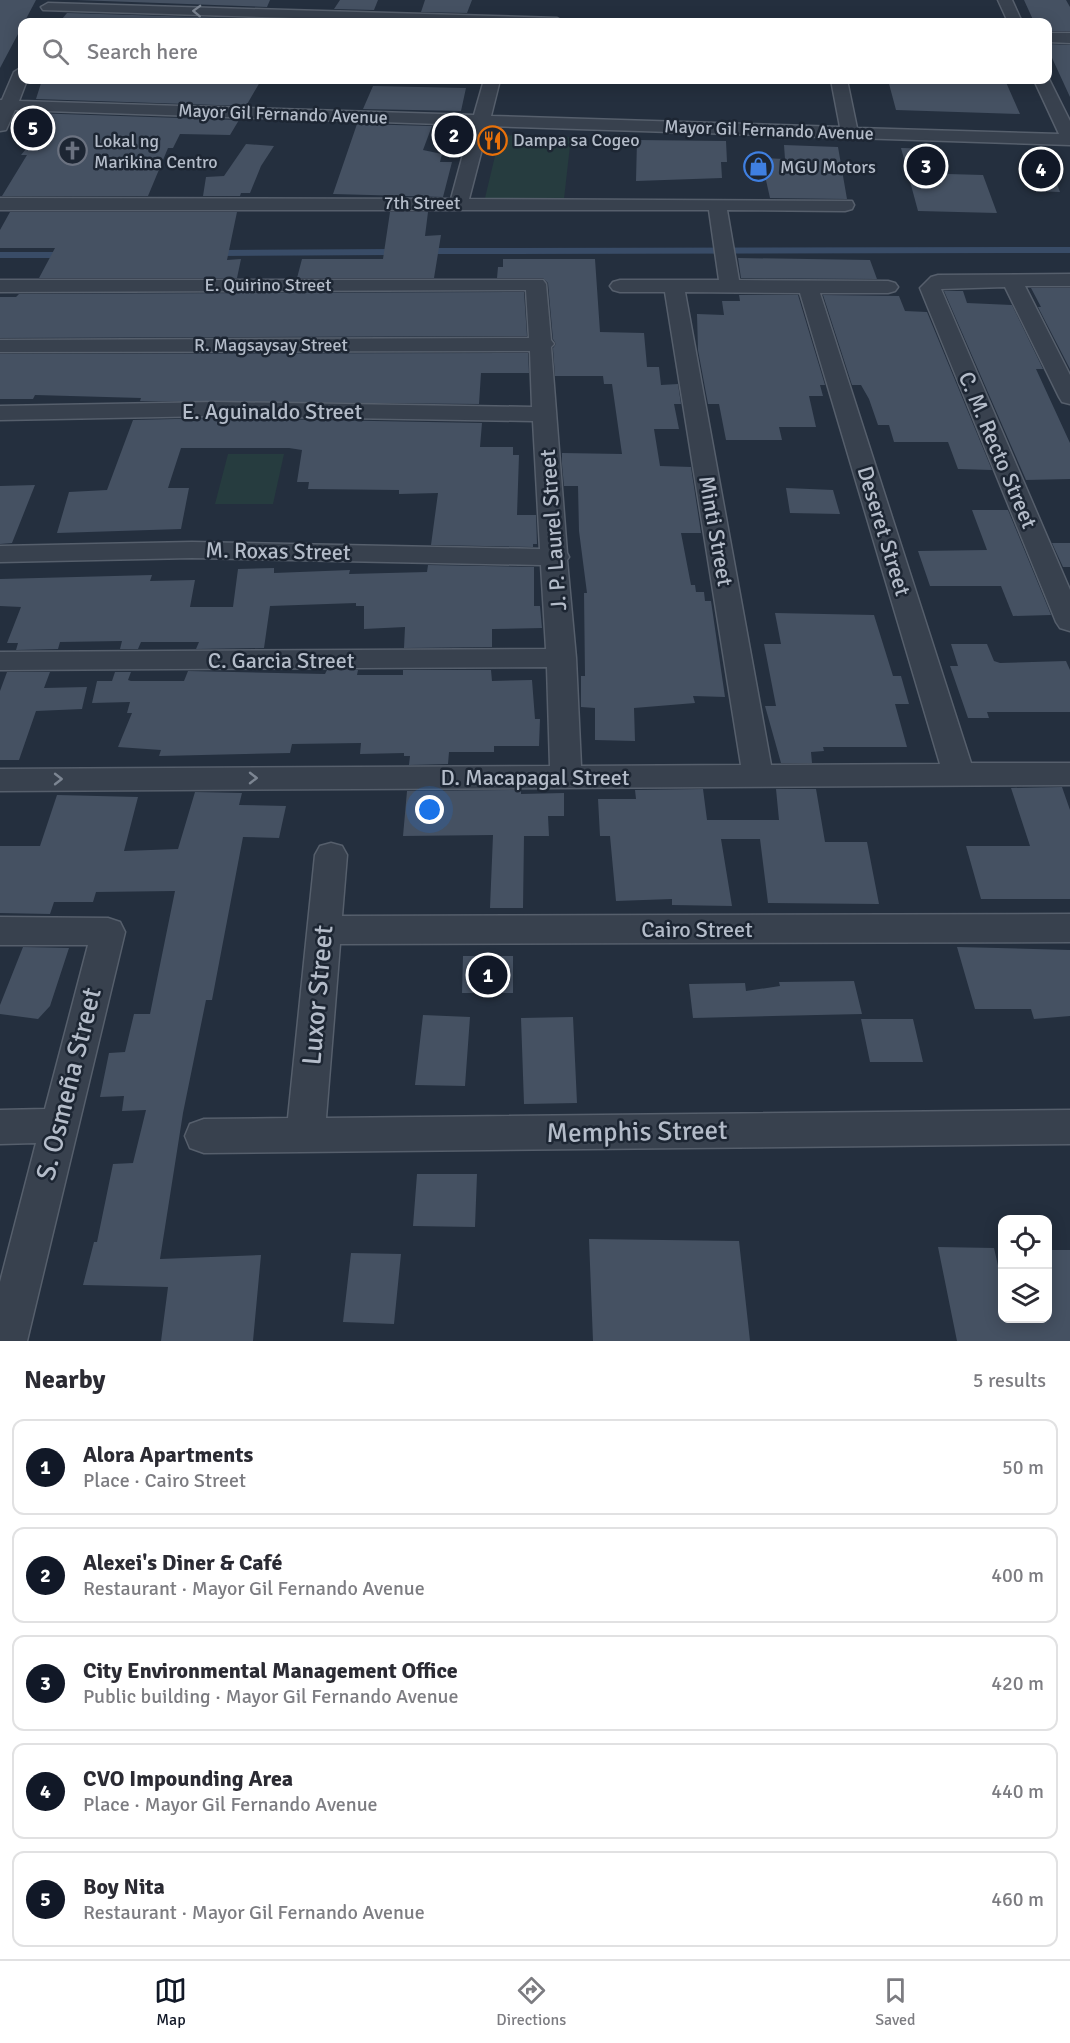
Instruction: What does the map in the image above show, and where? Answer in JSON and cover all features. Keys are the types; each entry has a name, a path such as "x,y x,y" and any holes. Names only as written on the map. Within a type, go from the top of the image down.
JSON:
{"street":[{"path":"1005,0 1013,18"},
{"path":"44,18 50,3 508,18"},
{"path":"1052,38 1070,38"},
{"path":"0,126 4,105 18,79"},
{"path":"1052,82 1061,83"},
{"path":"459,203 491,84"},
{"path":"840,84 850,133"},
{"path":"1044,84 1070,139"},
{"name":"Mayor Gil Fernando Avenue","path":"4,105 1070,139"},
{"name":"7th Street","path":"0,204 845,205"},
{"path":"717,204 730,286"},
{"path":"1070,280 1012,280 1070,397"},
{"name":"C. M. Recto Street","path":"1012,280 939,281 930,288 1070,622"},
{"name":"E. Quirino Street","path":"0,286 536,284"},
{"name":"J. P. Laurel Street","path":"536,284 543,344 544,414 556,557 566,777"},
{"path":"620,286 888,287"},
{"name":"Minti Street","path":"674,286 758,776"},
{"name":"Deseret Street","path":"808,286 959,775"},
{"name":"R. Magsaysay Street","path":"0,346 543,344"},
{"name":"E. Aguinaldo Street","path":"0,414 215,409 544,414"},
{"name":"M. Roxas Street","path":"0,555 192,550 556,557"},
{"name":"C. Garcia Street","path":"0,661 562,658"},
{"name":"D. Macapagal Street","path":"0,780 1070,774"},
{"name":"Luxor Street","path":"305,1135 331,855"},
{"name":"Cairo Street","path":"324,930 1070,928"},
{"name":"S. Osmeña Street","path":"0,931 108,932 6,1341"},
{"path":"0,1127 58,1126"},
{"name":"Memphis Street","path":"204,1136 1070,1127"}],"green space":[{"path":"500,135 571,137 564,199 485,198"},
{"path":"228,454 284,454 273,504 215,504"}],"building":[{"path":"0,0 36,0 26,18 18,18 18,34 0,68"},
{"path":"76,0 270,0 267,7"},
{"path":"340,0 378,0 374,10 334,9"},
{"path":"425,0 472,0 467,13 421,12"},
{"path":"1024,0 1066,0 1070,7 1070,31 1052,31 1052,18 1032,18"},
{"path":"67,13 229,18 63,18"},
{"path":"1052,44 1070,45 1070,97 1052,58"},
{"path":"41,84 259,84 246,106 36,99"},
{"path":"889,84 1007,84 1020,114 896,110"},
{"path":"373,86 466,88 461,111 363,109"},
{"path":"32,113 239,120 230,135 180,134 173,148 168,148 148,196 2,196 27,155 21,155 39,133 26,133"},
{"path":"357,124 432,126 423,150 442,154 440,162 452,162 443,197 333,194"},
{"path":"637,140 726,141 727,162 721,162 722,178 636,181"},
{"path":"246,144 274,146 261,166 250,193 241,193 240,196 203,196 206,177 224,176"},
{"path":"784,145 838,147 847,199 770,198 761,158 785,159"},
{"path":"901,148 941,149 948,174 983,175 997,213 918,211"},
{"path":"1021,159 1048,160 1060,192 1034,191"},
{"path":"10,212 237,212 227,260 241,259 237,278 39,278 55,248 0,248 0,230"},
{"path":"390,212 428,212 425,236 441,235 434,278 297,278 302,259 383,259"},
{"path":"738,258 870,260 877,279 741,278"},
{"path":"503,259 595,259 600,332 644,333 647,367 659,367 661,385 678,384 681,404 674,404 679,429 654,429 660,466 691,467 701,533 681,533 691,585 695,585 696,592 704,592 705,601 711,601 725,697 693,696 695,703 634,708 635,741 595,740 595,708 581,707 581,676 585,676 584,593 587,593 579,531 578,486 564,486 562,464 562,453 622,454 612,384 604,384 603,376 555,376 553,348 556,344 553,339 548,283 543,278 497,278 498,267 503,267"},
{"path":"1031,288 1070,288 1070,369 1038,307 1041,307"},
{"path":"944,291 963,291 967,303 1012,305 1043,369 1036,369 1070,443 1070,479 1026,480"},
{"path":"524,292 527,336 0,338 0,297 16,297 19,294"},
{"path":"739,295 798,295 825,385 820,385 823,396 809,396 816,427 779,427 782,440 726,440 719,404 708,404 698,350 697,314 724,315 722,301 740,301"},
{"path":"823,295 899,296 905,311 927,312 992,470 958,469 948,442 894,442 889,425 878,425 869,399 861,385 852,385"},
{"path":"528,353 529,373 481,373 479,404 140,401 141,398 35,395 33,399 0,399 0,354"},
{"path":"215,418 482,423 480,447 513,447 513,455 519,455 517,515 536,515 537,544 533,544 533,547 431,545 438,493 399,494 399,490 308,489 309,482 297,482 302,450 289,448 181,448 168,488 189,488 181,529 57,533 69,492 107,490 133,420"},
{"path":"35,485 12,543 0,544 0,486"},
{"path":"786,488 833,490 840,514 790,513"},
{"path":"972,510 1008,510 1051,615 1013,616 1001,586 930,586 918,551 987,550"},
{"path":"1052,543 1070,543 1070,567 1063,567"},
{"path":"428,565 534,567 534,606 540,606 542,628 492,629 492,647 404,648 405,627 364,629 364,606 356,606 356,603 270,606 264,648 196,649 199,642 141,642 138,649 120,649 122,641 60,642 58,649 16,650 18,643 7,643 21,607 0,606 0,579 152,575 150,581 195,580 190,607 233,607 238,569 274,568 274,573 350,570 349,574 427,572"},
{"path":"775,613 874,615 893,676 901,676 909,704 895,704 907,747 823,747 824,751 811,752 812,763 781,763 765,706 776,706 764,644 781,644"},
{"path":"951,644 987,644 994,661 1000,663 1066,661 1070,670 1070,712 987,712 989,718 968,718 950,666 958,666"},
{"path":"327,670 358,670 357,675 403,675 403,670 491,670 492,681 532,680 535,719 540,719 539,746 494,746 494,752 449,752 448,764 409,765 410,756 404,756 404,753 360,754 361,743 292,744 290,753 159,756 161,750 118,747 132,713 127,713 130,702 92,703 97,681 112,681 115,672 131,672 128,680 131,681 184,681 188,671 325,674"},
{"path":"7,672 50,672 44,688 87,687 82,709 36,711 19,760 0,760 0,691"},
{"path":"1062,787 1070,810 1070,899 981,899 966,846 1030,846 1011,788"},
{"path":"703,789 707,820 779,820 776,789 816,789 825,842 867,842 879,904 768,903 760,839 721,839 732,906 672,905 672,899 616,901 610,836 600,836 598,799 636,799 635,790"},
{"path":"521,790 521,794 564,793 564,816 548,816 549,836 524,836 523,908 490,908 493,835 403,836 407,791"},
{"path":"195,792 242,793 239,805 286,806 279,838 243,837 212,1000 206,1000 183,1113 160,1259 261,1255 253,1341 161,1341 168,1287 83,1285 94,1242 97,1242 113,1164 133,1163 146,1110 122,1111 124,1096 100,1097 109,1053 125,1052 134,1014 150,1014 175,891 96,892 93,902 54,902 50,914 0,913 0,846 40,846 57,795 138,797 124,851 178,849"},
{"path":"23,947 69,948 50,1006 38,1019 0,1014 0,1005"},
{"path":"957,947 1070,950 1070,1016 1034,1019 1031,1009 975,1009"},
{"path":"463,956 513,956 513,993 462,993"},
{"path":"854,981 862,1014 693,1018 689,984 745,983 746,991 780,986 779,982"},
{"path":"423,1015 470,1017 465,1086 415,1085"},
{"path":"573,1017 577,1103 524,1104 521,1018"},
{"path":"861,1019 913,1019 923,1062 870,1062"},
{"path":"417,1174 477,1174 475,1227 413,1226"},
{"path":"589,1239 739,1241 750,1341 593,1341"},
{"path":"938,1247 994,1248 998,1266 998,1323 1052,1323 1052,1250 1070,1250 1070,1341 957,1341"},
{"path":"351,1253 401,1254 394,1324 343,1322"}],"waterway":[{"path":"430,251 1070,250"},
{"path":"220,253 394,252"},
{"path":"0,255 61,255"}],"place":[{"name":"Boy Nita","path":"33,128"},
{"name":"Alexei's Diner & Café","path":"454,135"},
{"name":"Dampa sa Cogeo","path":"492,140"},
{"name":"Lokal ng Marikina Centro","path":"73,151"},
{"name":"City Environmental Management Office","path":"926,166"},
{"name":"MGU Motors","path":"759,167"},
{"name":"CVO Impounding Area","path":"1041,169"},
{"name":"Alora Apartments","path":"488,975"}]}
